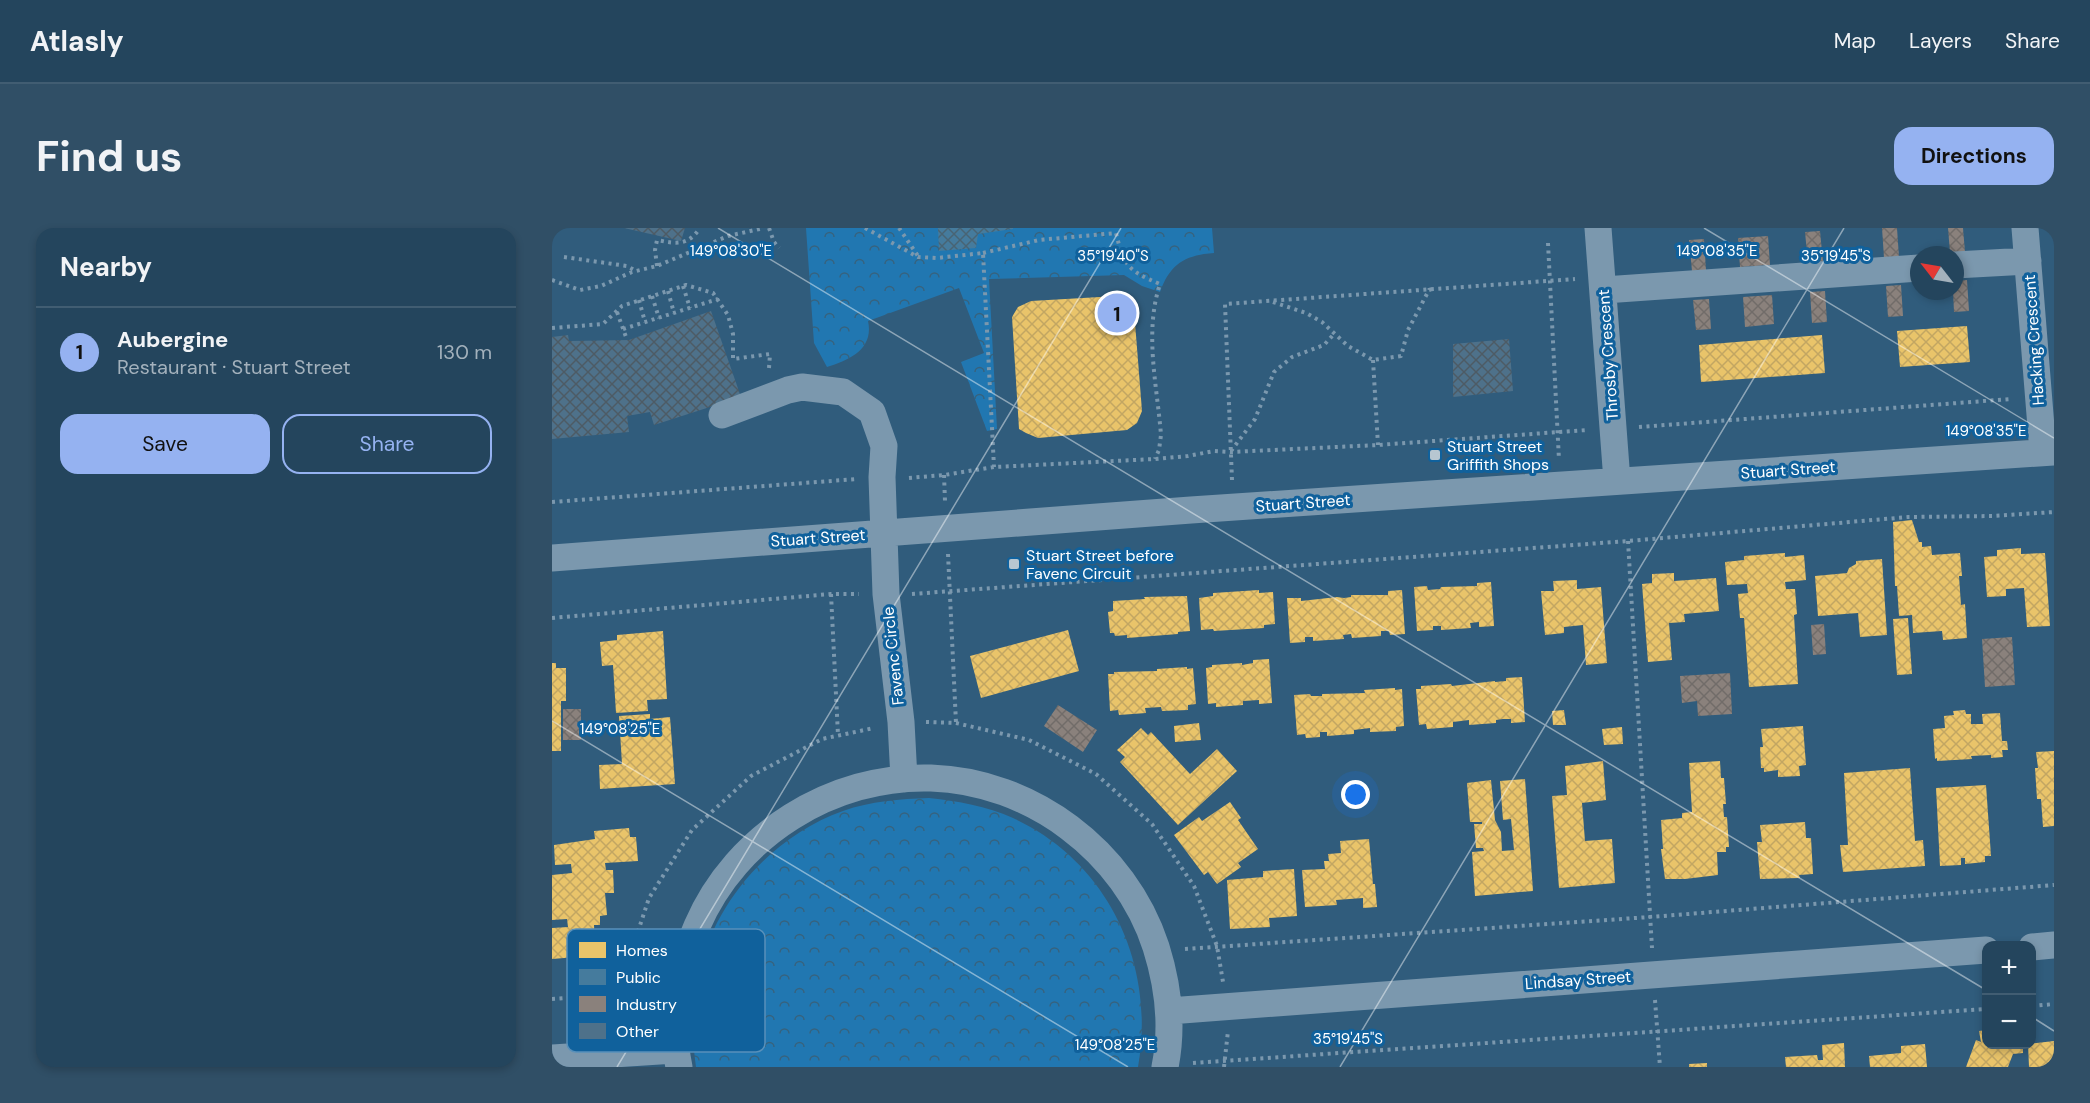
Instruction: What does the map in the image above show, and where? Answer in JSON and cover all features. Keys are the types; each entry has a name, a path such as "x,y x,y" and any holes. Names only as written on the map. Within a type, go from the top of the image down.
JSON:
{"street":[{"name":"Throsby Crescent","path":"1599,228 1617,481"},
{"name":"Hacking Crescent","path":"2025,228 2037,398 2048,452"},
{"path":"1964,265 2028,261"},
{"path":"1603,284 1910,268"},
{"name":"Favenc Circle","path":"722,415 802,387 843,392 872,412 884,446 882,477 886,594 901,723 904,779"},
{"name":"Stuart Street","path":"552,558 947,528 2048,452"},
{"path":"696,929 705,907 733,866 768,832 810,805 856,787 904,779 932,778 960,781 1001,791 1039,807 1074,830 1105,858 1130,892 1150,929 1163,969 1169,1011 1165,1065"},
{"path":"2036,947 2054,945"},
{"name":"Lindsay Street","path":"1169,1011 1982,950"},
{"path":"552,1058 621,1053 677,1058"}],"path":[{"path":"657,266 655,250 657,240 684,243 695,236 700,228"},
{"path":"552,280 580,290 601,286 636,271 657,266 728,236 764,228"},
{"path":"769,228 779,248"},
{"path":"865,228 918,257 937,258 983,253 1040,240 1116,231 1122,257 1129,268 1160,284 1154,302 1151,324 1161,435 1155,459"},
{"path":"899,228 918,257"},
{"path":"1548,243 1560,485"},
{"path":"983,253 994,467"},
{"path":"564,257 627,266 636,271"},
{"path":"1234,508 1226,304 1549,281 1603,284"},
{"path":"683,286 690,308"},
{"path":"552,328 582,328 603,324 622,306 683,286 698,287 713,293 728,315 733,334 733,359 758,357"},
{"path":"1269,301 1306,313 1322,322 1348,346 1373,360 1401,356 1408,330 1429,290 1451,288"},
{"path":"668,291 674,312"},
{"path":"652,296 659,318"},
{"path":"623,329 718,299"},
{"path":"639,300 645,322"},
{"path":"617,312 626,337"},
{"path":"1231,452 1255,419 1274,372 1292,357 1324,345 1334,334"},
{"path":"1373,360 1378,445"},
{"path":"552,502 882,477 944,475 994,467 1155,459 1214,451 1378,445 2037,398"},
{"path":"944,475 956,723"},
{"path":"552,618 831,594 950,592 1628,541 1908,517 1994,516 2054,512"},
{"path":"1628,541 1650,917"},
{"path":"831,594 838,735"},
{"path":"639,929 649,897 692,830 751,776 822,739 901,723 956,723 1029,740 1096,774 1152,824 1194,886 1217,946"},
{"path":"1157,952 1650,917 2054,885"},
{"path":"552,999 567,998"},
{"path":"2036,1006 2054,1004"},
{"path":"1165,1065 1982,1009"}],"green space":[{"path":"806,228 1212,228 1214,253 1195,256 1180,263 1169,274 1160,292 1142,286 1124,275 989,279 997,429 987,431 961,362 984,353 959,288 868,321 869,331 864,346 852,357 827,367 814,343"},
{"path":"929,798 993,810 1047,837 1076,861 1099,889 1118,921 1132,955 1140,991 1142,1029 1138,1067 696,1067 695,1052 765,1052 765,929 714,929 748,877 769,856 816,823 864,805"}],"building: Homes":[{"path":"1117,296 1128,300 1134,310 1142,411 1137,423 1127,430 1038,438 1019,429 1012,317 1018,307 1031,301"},
{"path":"1967,326 1970,362 1900,367 1897,331"},
{"path":"1822,335 1825,373 1701,382 1699,345"},
{"path":"1912,520 1919,542 1922,542 1922,547 1931,546 1932,555 1960,553 1961,605 1965,604 1967,638 1943,640 1942,631 1913,633 1912,615 1899,616 1897,586 1895,586 1893,522"},
{"path":"2021,548 2021,554 2045,553 2050,626 2027,627 2024,588 2006,589 2006,596 1987,597 1984,557 1997,556 1997,550"},
{"path":"1785,553 1785,557 1804,555 1806,580 1785,582 1786,589 1795,589 1797,614 1794,615 1798,684 1749,687 1744,618 1740,618 1738,594 1748,593 1747,584 1727,585 1725,562 1744,560 1744,556"},
{"path":"1882,559 1887,635 1860,637 1858,613 1818,616 1815,576 1847,573 1856,561"},
{"path":"1674,573 1674,581 1716,578 1719,611 1684,614 1685,622 1669,623 1672,660 1648,662 1642,584 1652,583 1652,574"},
{"path":"1577,580 1577,589 1601,587 1607,663 1586,665 1583,625 1564,627 1564,633 1545,635 1541,591 1554,591 1553,581"},
{"path":"1491,582 1494,626 1479,627 1479,622 1470,623 1471,628 1441,630 1441,626 1433,626 1433,630 1417,631 1414,587 1427,586 1428,590 1441,587 1477,586 1477,583"},
{"path":"1259,590 1259,593 1273,592 1275,624 1264,625 1264,628 1201,630 1199,598 1213,596 1213,593"},
{"path":"1402,590 1405,634 1390,635 1389,631 1381,631 1381,636 1352,638 1351,634 1343,635 1344,639 1313,641 1313,637 1305,637 1305,642 1290,643 1287,598 1301,598 1301,601 1344,598 1351,597 1351,595 1388,595 1388,591"},
{"path":"1187,596 1190,631 1127,638 1127,635 1115,636 1114,633 1110,633 1108,612 1113,611 1113,601 1145,599 1144,597"},
{"path":"1908,618 1912,674 1897,675 1893,619"},
{"path":"1068,630 1079,671 981,698 970,656"},
{"path":"663,631 667,699 647,700 648,711 616,713 613,665 602,666 600,642 617,640 617,635"},
{"path":"1269,659 1272,703 1259,704 1259,700 1243,701 1243,705 1216,707 1216,703 1208,704 1206,668 1212,665 1242,663 1242,665 1253,663 1253,660"},
{"path":"552,663 556,663 556,668 566,668 566,701 561,701 561,751 552,751"},
{"path":"1187,667 1187,669 1193,668 1196,704 1188,705 1188,710 1162,711 1161,707 1145,708 1146,713 1119,715 1118,710 1110,711 1108,674"},
{"path":"1522,677 1525,722 1511,723 1511,719 1503,719 1496,720 1496,723 1469,725 1469,720 1453,722 1453,727 1427,729 1426,724 1419,725 1416,689 1421,689 1421,686 1451,684 1452,686 1506,681 1506,678"},
{"path":"1395,688 1395,690 1402,689 1404,726 1396,727 1396,731 1370,732 1370,728 1354,730 1354,734 1327,736 1327,732 1320,732 1320,737 1306,738 1305,734 1297,735 1294,695 1322,696 1322,694 1365,693 1364,690"},
{"path":"1564,710 1566,725 1553,725 1552,711"},
{"path":"1965,710 1966,714 1971,714 1971,724 1983,724 1982,714 2000,713 2002,741 2007,741 2008,750 2002,750 2003,757 1991,758 1991,755 1971,756 1972,759 1937,761 1937,758 1935,759 1933,729 1945,728 1944,716 1954,715 1953,711"},
{"path":"650,714 650,719 670,717 675,784 600,789 599,765 622,764 619,716"},
{"path":"1199,723 1201,740 1175,742 1174,726"},
{"path":"1803,726 1806,765 1799,766 1800,776 1778,777 1778,770 1764,772 1764,768 1761,768 1760,747 1763,747 1761,729"},
{"path":"1622,727 1623,744 1604,745 1602,729"},
{"path":"1141,728 1148,735 1151,732 1190,774 1217,749 1237,771 1178,825 1120,762 1125,757 1117,750"},
{"path":"2054,751 2054,826 2043,827 2041,799 2037,799 2036,752"},
{"path":"1603,761 1606,800 1582,803 1585,841 1612,839 1615,883 1559,888 1552,796 1567,795 1565,766"},
{"path":"1720,761 1721,778 1724,778 1726,804 1723,804 1724,817 1727,817 1729,847 1726,847 1726,852 1717,852 1718,875 1665,879 1661,849 1663,849 1661,820 1682,818 1682,813 1692,812 1689,763"},
{"path":"1910,768 1915,841 1923,840 1925,866 1843,872 1840,845 1848,845 1844,773"},
{"path":"1525,779 1533,891 1475,896 1472,852 1484,851 1483,848 1476,848 1474,824 1482,824 1482,822 1470,822 1467,783 1491,780 1495,820 1501,832 1502,851 1514,850 1511,819 1503,820 1500,781"},
{"path":"1986,785 1991,856 1985,856 1985,862 1965,864 1965,858 1961,858 1961,865 1940,866 1936,788"},
{"path":"1230,802 1241,818 1238,820 1258,849 1238,863 1241,867 1217,884 1208,872 1204,875 1174,835 1199,817 1202,821"},
{"path":"1805,822 1806,838 1811,838 1813,874 1799,875 1800,878 1760,879 1757,842 1762,842 1760,825"},
{"path":"629,828 630,837 636,837 638,861 605,863 606,870 613,870 614,893 605,893 607,915 600,916 600,925 594,925 594,929 567,929 567,958 552,959 552,928 568,927 567,919 552,920 552,875 572,873 571,864 555,865 554,845 595,839 594,831"},
{"path":"1369,839 1377,907 1363,908 1363,898 1336,900 1337,905 1305,907 1302,870 1325,869 1324,861 1329,861 1328,854 1341,853 1340,841"},
{"path":"1294,869 1297,916 1269,918 1270,927 1230,929 1227,880 1263,877 1263,871"},
{"path":"1979,1031 1982,1031 1982,1049 2023,1049 2023,1053 2013,1054 2008,1067 1966,1067 1976,1040 1981,1042"},
{"path":"2054,1041 2054,1067 2029,1067 2028,1049 2036,1049 2036,1043"},
{"path":"1844,1043 1845,1067 1786,1067 1785,1057 1817,1055 1818,1060 1823,1060 1822,1045"},
{"path":"1925,1044 1927,1067 1870,1067 1869,1056 1901,1053 1901,1046"},
{"path":"1707,1063 1707,1067 1689,1067 1689,1064"}],"building: Public":[{"path":"938,228 1013,229 978,234 976,248 939,251"}],"building: Industry":[{"path":"1882,228 1897,228 1899,257 1884,258"},
{"path":"1948,228 1963,228 1965,252 1964,246 1949,246"},
{"path":"1820,231 1823,262 1808,263 1805,232"},
{"path":"1768,236 1770,265 1740,267 1738,238"},
{"path":"1704,239 1706,270 1692,271 1689,240"},
{"path":"1964,280 1967,280 1969,311 1954,312 1953,300 1964,300"},
{"path":"1901,285 1903,316 1888,317 1886,286"},
{"path":"1825,291 1827,322 1812,323 1810,292"},
{"path":"1772,295 1774,324 1745,327 1743,297"},
{"path":"1709,299 1711,329 1696,330 1693,300"},
{"path":"1824,624 1826,654 1813,655 1811,625"},
{"path":"2012,637 2015,685 1985,687 1982,639"},
{"path":"1730,673 1732,714 1698,716 1697,701 1682,703 1680,676"},
{"path":"1058,705 1097,730 1083,752 1044,726"},
{"path":"563,709 581,709 581,740 563,740"}],"building: Other":[{"path":"624,228 685,228 681,241"},
{"path":"711,311 741,397 654,425 650,412 627,416 629,432 552,439 552,337 568,335 569,341 629,340"},
{"path":"1509,339 1513,391 1453,397 1453,344"}],"place":[{"name":"Aubergine","path":"1117,313"},
{"name":"Stuart Street Griffith Shops","path":"1435,455"},
{"name":"Stuart Street before Favenc Circuit","path":"1014,564"}]}
